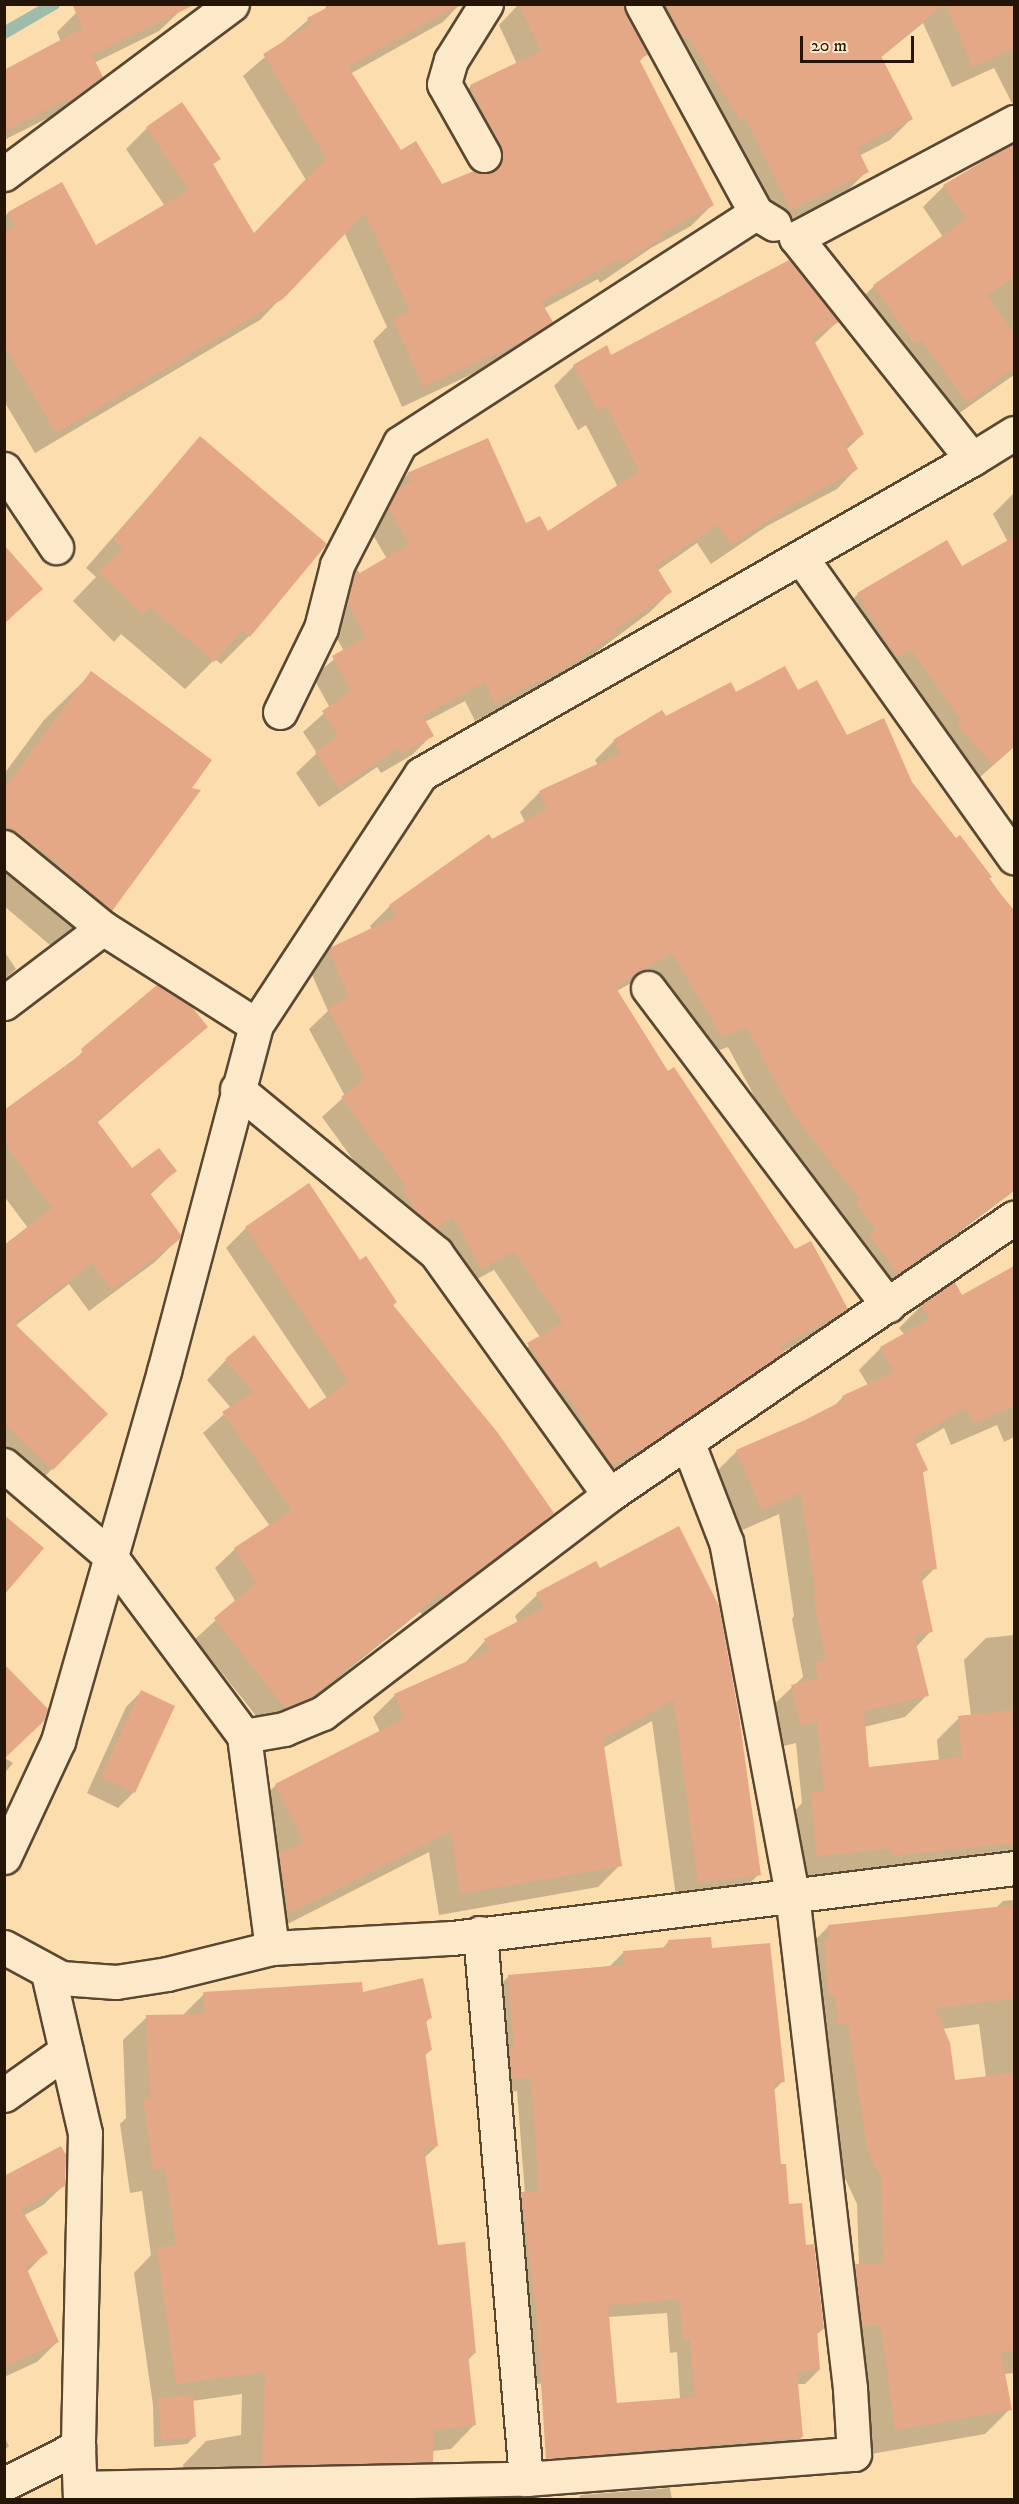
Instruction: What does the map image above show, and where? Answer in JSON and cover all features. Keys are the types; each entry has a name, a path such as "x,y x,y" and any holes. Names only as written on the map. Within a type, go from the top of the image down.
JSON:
{"street":[{"path":"4,174 232,4"},
{"path":"484,155 444,84 451,60 486,4"},
{"path":"653,9 756,213 796,238 972,459"},
{"path":"796,238 1014,122"},
{"path":"280,712 321,628 338,565 400,443 756,213"},
{"path":"4,1857 58,1741 164,1371 256,1024 422,774 802,559 1014,433"},
{"path":"4,468 56,547"},
{"path":"802,559 1014,857"},
{"path":"4,847 103,928 256,1024"},
{"path":"4,1003 103,928"},
{"path":"648,988 888,1305"},
{"path":"237,1089 436,1253 609,1495"},
{"path":"244,1736 284,1729 323,1713 609,1495 1014,1218"},
{"path":"48,1973 85,2133 78,2447 80,2494 526,2479 854,2454 850,2388 792,1894 726,1542 687,1441"},
{"path":"4,1465 110,1556 244,1736 272,1948"},
{"path":"4,1947 48,1973 116,1982 272,1948 480,1933 1014,1868"},
{"path":"480,1933 526,2479"},
{"path":"4,2095 66,2051"},
{"path":"4,2484 78,2447"}],"building":[{"path":"72,4 196,4 92,55 103,77 69,102 68,99 4,132 4,70 83,28"},
{"path":"334,4 460,4 348,67 401,150 416,141 442,184 474,171 493,172 505,157 470,85 541,51 519,4 623,4 648,55 639,59 714,205 660,234 662,238 622,263 619,259 541,302 553,322 525,340 423,387 393,319 410,311 365,213 283,299 56,433 4,345 4,232 15,226 8,212 62,182 96,245 189,190 146,127 182,102 221,159 213,164 254,233 326,158 263,54 310,25 307,18"},
{"path":"667,4 944,4 881,56 913,119 857,148 869,172 791,210 745,117 740,120 688,36 682,39"},
{"path":"945,4 1014,4 1014,48 973,67"},
{"path":"1014,143 1014,277 987,296 1014,333 1014,368 967,403 921,340 914,344 873,285 966,219 943,185"},
{"path":"789,260 839,322 812,337 864,434 845,445 858,469 789,507 731,545 718,525 656,566 672,592 614,630 616,633 565,668 495,703 485,682 423,716 434,736 401,754 398,748 339,788 315,752 339,736 322,711 351,691 332,656 366,637 347,603 356,569 360,573 409,544 388,507 397,490 412,481 407,473 488,438 526,523 540,516 548,531 639,471 606,406 598,411 573,365 607,345 611,355"},
{"path":"200,436 327,544 250,637 242,630 214,662 150,607 143,615 99,572 123,548 113,539"},
{"path":"1014,537 1014,746 993,765 956,724 961,720 911,650 898,657 888,645 857,593 947,540 962,566"},
{"path":"4,545 43,589 4,623"},
{"path":"785,666 798,690 817,680 847,735 884,718 912,782 956,838 960,835 992,877 988,879 1014,910 1014,1190 898,1274 869,1235 876,1230 856,1202 860,1200 793,1114 747,1028 722,1037 672,953 637,973 616,988 668,1071 674,1067 795,1249 811,1241 848,1309 780,1347 784,1353 646,1447 611,1466 564,1389 559,1392 527,1343 563,1323 514,1252 481,1269 453,1217 436,1229 417,1213 402,1189 406,1186 341,1097 365,1079 328,1008 349,997 328,949 397,916 389,905 489,834 492,839 547,809 539,791 621,753 613,740 662,710 666,716 731,682 736,692"},
{"path":"91,671 212,760 192,788 201,790 112,911 60,868 62,866 4,823 4,789"},
{"path":"157,985 191,1006 208,1027 97,1121 132,1168 159,1148 177,1171 149,1192 181,1235 179,1240 112,1290 92,1263 14,1323 108,1414 53,1470 4,1423 4,1245 52,1208 4,1143 4,1110 83,1053 81,1049"},
{"path":"309,1183 360,1260 366,1256 397,1302 393,1305 498,1433 554,1513 444,1597 441,1593 310,1698 285,1708 214,1618 256,1583 234,1548 292,1510 222,1412 253,1392 225,1359 254,1335 309,1409 349,1382 245,1227"},
{"path":"1014,1266 1014,1406 973,1424 966,1408 913,1438 928,1470 923,1472 937,1569 920,1571 933,1632 914,1635 929,1696 864,1711 869,1767 962,1757 958,1716 1014,1710 1014,1843 892,1856 891,1849 816,1856 811,1792 824,1791 817,1722 801,1726 791,1685 818,1678 815,1663 826,1660 813,1595 816,1595 801,1493 762,1510 736,1450 805,1420 844,1400 842,1396 894,1372 880,1347 930,1319 920,1305 954,1281 962,1295"},
{"path":"4,1515 44,1548 4,1595"},
{"path":"679,1526 719,1606 739,1716 761,1875 698,1883 674,1700 603,1739 622,1866 460,1894 451,1831 289,1914 279,1854 304,1842 275,1784 405,1718 394,1694 490,1651 484,1639 544,1608 536,1593 596,1561 600,1568"},
{"path":"4,1664 48,1709 44,1721 4,1759"},
{"path":"141,1690 175,1706 135,1793 101,1777"},
{"path":"1014,1905 1014,1999 935,2008 950,2043 955,2080 1014,2073 1014,2351 1001,2352 1012,2410 895,2430 881,2325 862,2326 854,2264 884,2263 881,2178 867,2149 848,2023 838,2024 835,1996 829,1996 824,1939 829,1939 828,1925"},
{"path":"711,1937 712,1948 770,1943 785,2082 774,2083 781,2164 786,2164 789,2204 802,2203 806,2245 814,2244 824,2329 817,2330 820,2370 797,2372 803,2437 546,2459 536,2310 521,2192 539,2191 531,2078 511,2079 509,2049 514,2049 508,1975 624,1965 623,1951 669,1947 668,1940","holes":["680,2299 683,2340 690,2339 695,2397 617,2403 608,2305"]},
{"path":"423,1978 432,2018 426,2020 432,2050 425,2051 438,2146 424,2148 438,2245 465,2242 476,2353 468,2354 476,2425 434,2430 433,2462 262,2465 265,2372 176,2384 157,2248 176,2245 165,2168 153,2170 143,2099 150,2098 146,2015 205,2014 203,1992 362,1982 363,1992"},
{"path":"61,2146 66,2155 65,2186 21,2209 48,2253 26,2267 59,2342 4,2367 4,2176"},
{"path":"193,2395 196,2437 161,2440 158,2398"}],"waterway":[{"path":"4,33 54,4"}]}
